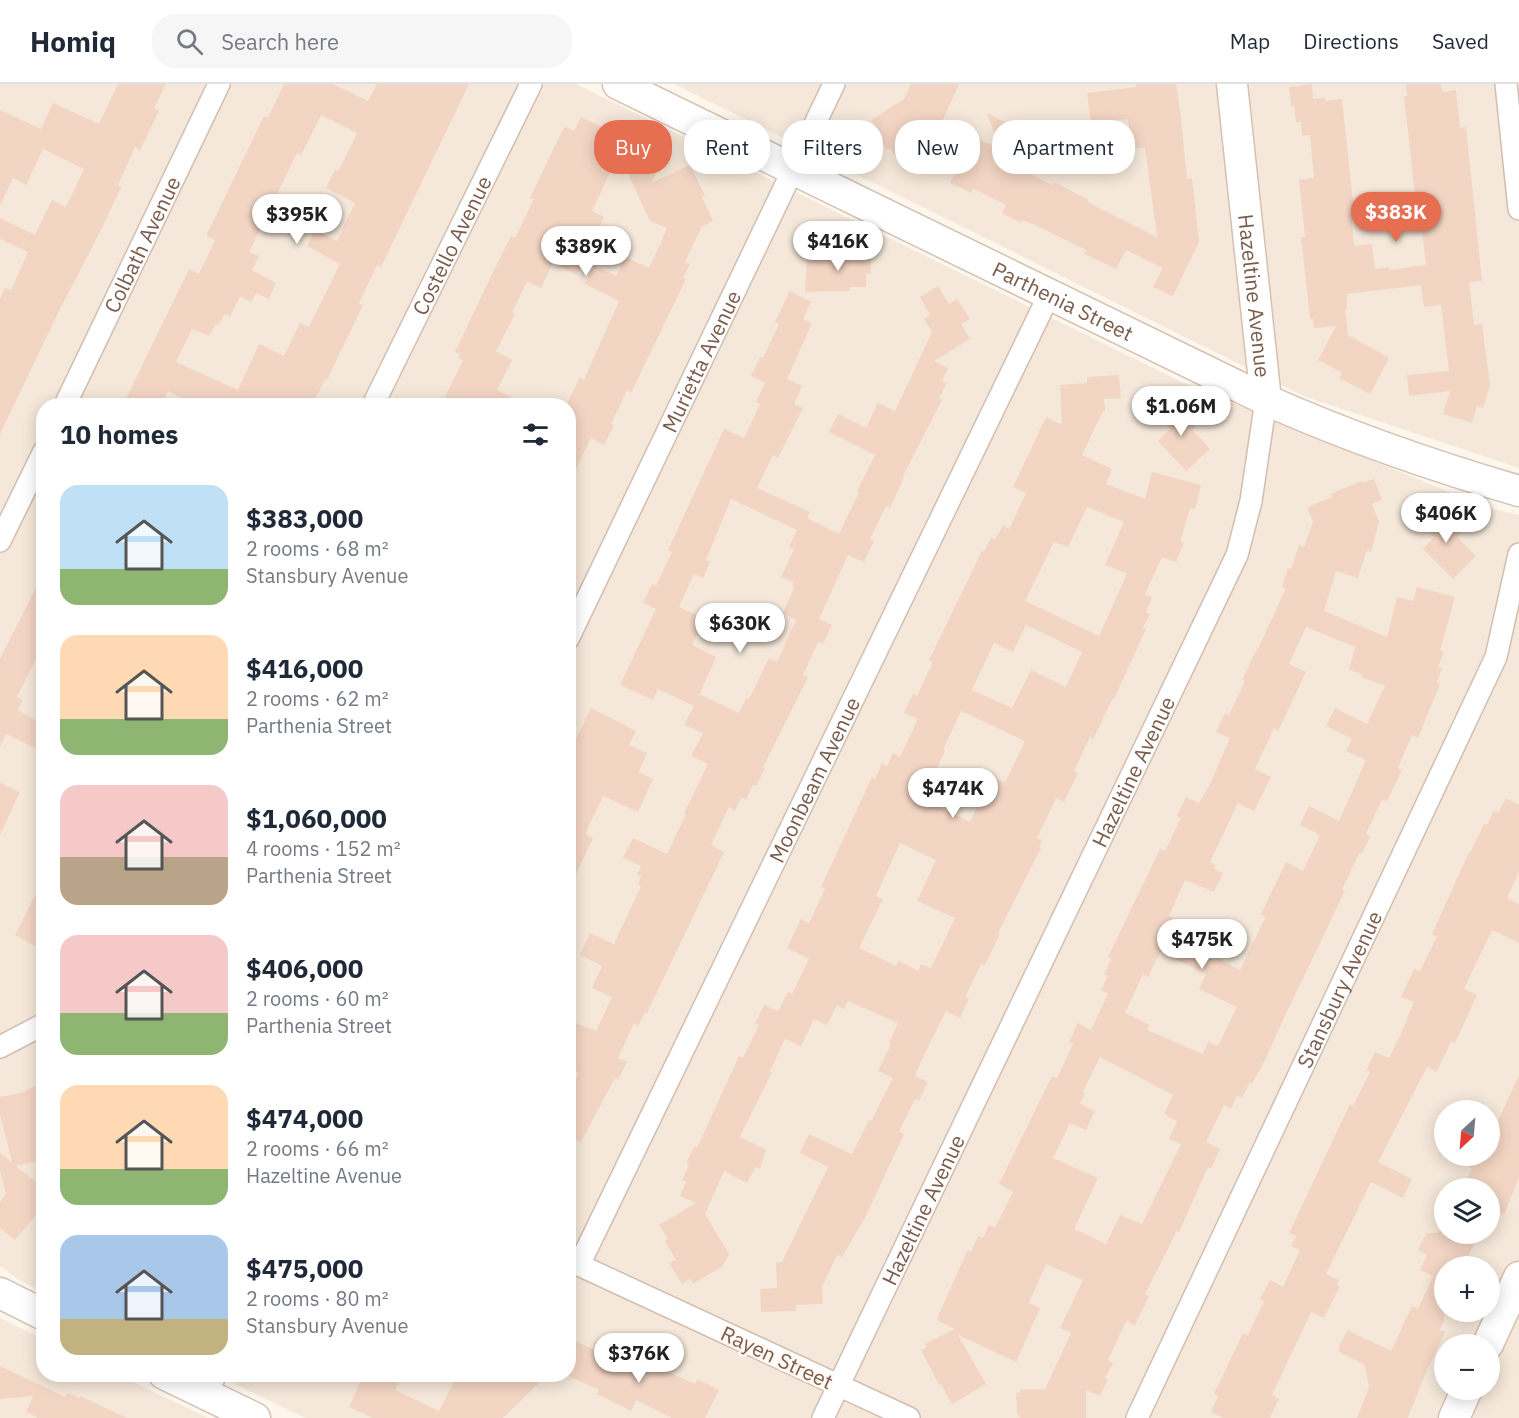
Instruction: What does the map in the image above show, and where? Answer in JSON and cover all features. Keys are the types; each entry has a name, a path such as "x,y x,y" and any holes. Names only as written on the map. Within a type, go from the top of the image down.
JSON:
{"street":[{"name":"Colbath Avenue","path":"68,398 219,84"},
{"name":"Costello Avenue","path":"376,398 531,84"},
{"name":"Parthenia Street","path":"618,84 782,163"},
{"name":"Murietta Avenue","path":"817,120 834,84"},
{"name":"Hazeltine Avenue","path":"823,1418 1237,555 1251,501 1266,400 1232,84"},
{"path":"1506,84 1519,209"},
{"name":"Murietta Avenue","path":"576,622 792,174"},
{"name":"Parthenia Street","path":"804,174 1306,418 1431,464 1519,491"},
{"name":"Moonbeam Avenue","path":"579,1265 1049,295"},
{"path":"0,541 36,467"},
{"name":"Stansbury Avenue","path":"1137,1418 1496,657 1519,554"},
{"path":"0,1047 36,1028"},
{"name":"Rayen Street","path":"579,1265 909,1418"},
{"path":"1493,1334 1519,1276"},
{"path":"0,1293 36,1311"},
{"path":"211,1384 255,1418"},
{"path":"1454,1418 1462,1400"}],"shaded area":[{"path":"0,84 576,84 649,120 594,120 594,174 672,174 672,131 684,137 684,174 759,174 1184,383 1488,508 1519,515 1519,1418 305,1418 231,1382 576,1382 576,398 36,398 36,1288 19,1280 0,1266"},
{"path":"674,84 1519,84 1519,468 1306,397 856,174 883,174 883,120 782,120 782,137 770,132 770,120 747,120"},
{"path":"0,1318 36,1336 36,1382 133,1382 208,1418 0,1418"}],"building":[{"path":"118,84 166,84 154,108 159,111 140,150 135,147 118,185 121,187 103,226 0,434 0,299 5,288 11,290 28,252 0,239 0,218 35,235 52,200 66,207 84,169 43,149 26,185 13,178 0,206 0,110 41,129 53,103 99,124"},
{"path":"284,84 333,84 368,101 377,84 469,84 381,267 377,265 359,303 363,305 327,380 325,379 316,398 182,398 168,391 164,398 126,398 189,269 199,274 215,240 206,236 264,116 268,118","holes":["321,115 357,133 338,171 335,170 326,188 355,203 337,241 315,230 307,246 340,264 309,327 300,323 284,356 259,344 238,390 176,362 192,329 209,336 224,314 230,317 240,296 251,302 256,293 269,299 276,283 252,270 259,256 249,252 297,153 301,155"]},
{"path":"911,84 959,84 943,120 895,120 895,156 890,148 887,150 883,144 883,120 871,120 904,99"},
{"path":"1136,84 1176,84 1187,179 1192,178 1199,242 1173,296 1153,287 1163,268 1126,250 1116,269 1084,254 1086,250 1037,226 1023,220 1021,223 1002,213 1006,205 974,189 971,193 950,183 954,174 980,174 980,140 992,145 992,174 1030,174 1052,185 1054,182 1089,200 1087,202 1157,237 1145,147 1135,149 1135,120 1091,120 1087,93 1136,87"},
{"path":"1312,84 1313,99 1325,98 1325,101 1342,99 1354,210 1351,210 1354,246 1372,244 1375,269 1389,267 1389,270 1426,265 1420,214 1392,217 1390,196 1415,194 1404,96 1407,96 1406,84 1441,84 1442,92 1456,90 1460,128 1466,127 1482,281 1469,282 1474,325 1482,324 1490,385 1483,408 1477,406 1472,423 1443,414 1450,391 1409,396 1407,375 1449,371 1441,305 1424,307 1421,285 1347,294 1347,309 1345,309 1348,335 1389,358 1370,394 1339,378 1342,373 1318,360 1336,326 1314,328 1313,319 1310,319 1301,237 1305,237 1299,180 1314,178 1310,135 1302,136 1301,122 1296,122 1294,106 1291,106 1289,87"},
{"path":"987,113 1001,120 992,120 992,127"},
{"path":"581,117 594,123 594,174 610,174 592,211 604,217 577,275 553,263 541,288 527,281 512,313 515,314 496,351 512,360 497,390 514,398 444,398 463,360 458,358 460,354 455,352 511,236 515,238 534,199 530,198 566,127 574,131"},
{"path":"684,168 684,174 694,174 713,221 702,226 685,262 690,264 683,278 686,279 631,393 627,390 604,445 591,438 576,469 576,398 570,398 580,377 584,380 619,301 585,284 594,265 616,276 625,257 649,268 660,244 662,245 661,242 667,228 650,221 628,174 656,174 651,183"},
{"path":"834,253 871,253 871,274 866,274 866,287 850,287 850,291 805,292 807,259 834,256"},
{"path":"938,286 949,304 957,299 970,319 961,324 970,339 934,361 948,368 942,381 947,383 939,398 942,400 903,476 890,508 886,506 870,539 874,541 864,562 848,555 819,619 832,625 823,644 818,642 803,675 808,677 763,767 765,768 756,786 753,785 746,800 742,797 735,811 729,807 711,845 724,852 647,1013 645,1012 638,1026 634,1023 618,1058 627,1062 618,1080 615,1078 581,1142 576,1140 576,1079 579,1073 576,1072 576,1023 596,1031 612,997 592,988 602,966 580,955 590,933 614,944 641,886 638,884 641,876 637,875 641,866 623,858 633,838 667,854 708,764 691,756 703,733 684,725 694,706 658,689 653,700 620,685 656,609 643,603 652,584 656,586 672,552 668,550 724,429 744,438 760,404 756,402 765,383 751,376 760,357 763,358 779,324 775,322 790,291 811,302 803,319 812,323 787,379 802,386 794,404 803,408 778,458 773,455 757,488 810,512 807,518 839,534 875,455 829,432 838,414 866,428 878,403 895,411 932,332 924,319 930,315 920,297","holes":["731,499 797,530 789,547 794,549 781,577 794,583 783,613 796,620 777,662 769,658 749,699 746,698 739,713 700,694 716,657 692,645 705,619 679,607 694,574 703,578 710,562 706,560"]},
{"path":"1119,375 1121,398 1104,399 1105,411 1082,455 1112,469 1106,484 1145,499 1152,472 1201,485 1195,509 1190,508 1180,542 1184,543 1176,562 1162,557 1145,594 1152,597 1146,612 1150,614 1143,628 1146,629 1114,699 1093,739 1090,737 1074,771 1078,773 1064,802 1056,798 1037,838 1042,840 1039,847 1041,848 998,933 1000,934 985,965 981,964 965,997 969,998 960,1018 946,1011 925,1053 915,1076 928,1082 919,1101 915,1099 899,1132 904,1134 866,1216 842,1257 837,1255 822,1287 823,1304 796,1305 796,1311 761,1312 760,1289 777,1288 776,1262 782,1262 828,1167 800,1153 809,1134 852,1154 893,1078 878,1071 898,1023 848,1001 844,1009 837,1005 827,1025 814,1019 801,1046 785,1039 770,1071 772,1073 740,1137 766,1150 760,1169 756,1167 747,1183 724,1171 705,1214 729,1254 722,1267 693,1284 690,1279 682,1284 669,1263 676,1260 665,1241 668,1239 659,1225 696,1203 680,1196 686,1182 682,1180 689,1165 686,1164 694,1147 697,1148 739,1056 743,1058 759,1025 755,1023 764,1005 778,1011 788,992 792,994 809,959 787,948 801,919 809,923 825,889 821,887 872,777 875,779 882,763 887,766 893,753 900,757 918,719 904,713 913,694 917,696 933,662 929,660 982,551 984,552 991,538 995,540 1003,525 1009,529 1026,493 1013,487 1046,417 1062,425 1060,385 1087,383 1087,377","holes":["1087,507 1124,522 1105,565 1127,574 1099,636 1025,601 1054,542 1068,547","1026,625 1082,652 1066,687 1031,670 1012,708 972,690 994,643 1013,652","961,711 1025,741 1005,783 992,777 970,822 933,804 945,778 935,773 945,751 943,750","900,843 936,860 917,901 955,918 931,968 921,964 918,971 899,961 896,966 859,948 883,899 876,896"]},
{"path":"1171,399 1196,427 1192,430 1210,449 1186,471 1158,441 1170,429 1156,413"},
{"path":"1374,479 1382,500 1372,504 1379,522 1371,552 1367,550 1358,578 1336,571 1324,611 1387,637 1397,597 1413,601 1417,587 1455,597 1440,650 1444,652 1438,667 1442,668 1437,683 1440,684 1418,738 1412,735 1398,768 1402,770 1387,801 1382,800 1366,833 1370,837 1342,889 1345,891 1265,1060 1242,1098 1237,1096 1231,1109 1224,1105 1206,1142 1220,1149 1211,1169 1208,1167 1179,1232 1177,1231 1145,1294 1149,1296 1135,1325 1126,1321 1108,1360 1113,1363 1105,1378 1108,1379 1100,1396 1086,1390 1086,1418 1020,1418 1017,1413 1016,1393 1020,1390 1045,1389 1071,1333 1060,1328 1083,1280 1046,1264 1029,1303 1040,1308 1016,1362 958,1335 986,1384 952,1404 941,1384 939,1385 921,1350 927,1347 925,1344 955,1329 938,1321 937,1318 960,1267 968,1250 971,1252 978,1236 983,1238 989,1225 995,1228 1013,1192 999,1184 1052,1076 1057,1078 1073,1044 1069,1042 1078,1023 1091,1030 1108,994 1101,990 1108,976 1104,974 1111,959 1108,957 1160,849 1165,851 1181,818 1177,816 1186,797 1199,803 1210,784 1230,738 1216,732 1225,713 1229,715 1245,681 1242,680 1286,588 1282,587 1288,568 1291,569 1299,545 1304,547 1313,522 1307,507 1332,497 1330,494 1362,481 1363,483","holes":["1306,627 1355,647 1349,670 1385,686 1367,724 1335,708 1326,726 1352,739 1346,751 1366,760 1339,821 1309,806 1300,825 1320,835 1303,871 1286,862 1261,914 1266,916 1240,970 1208,953 1215,936 1169,916 1185,880 1214,892 1223,873 1214,869 1216,865 1210,862 1238,803 1254,811 1271,777 1255,769 1274,728 1278,731 1306,672 1289,664","1160,952 1206,974 1199,989 1237,1007 1218,1046 1208,1042 1203,1054 1147,1030 1150,1025 1125,1013 1143,974 1148,977","1100,1057 1173,1095 1164,1114 1177,1121 1169,1139 1181,1144 1142,1224 1120,1215 1106,1244 1074,1229 1098,1178 1053,1158 1070,1123 1086,1130 1095,1111 1080,1104 1085,1093 1083,1092"]},
{"path":"1435,507 1461,533 1457,537 1476,556 1453,579 1423,549 1434,537 1419,522"},
{"path":"36,588 36,662 17,697 23,700 18,710 36,720 36,748 6,734 0,747 0,659"},
{"path":"591,708 636,731 629,745 647,753 639,772 653,779 638,812 603,796 585,834 593,838 576,874 576,739"},
{"path":"0,783 20,792 0,835"},
{"path":"1506,798 1519,805 1519,872 1507,898 1519,904 1519,943 1492,930 1464,989 1477,995 1455,1043 1451,1041 1437,1072 1427,1067 1378,1162 1412,1179 1403,1198 1371,1182 1326,1274 1339,1280 1337,1285 1340,1286 1324,1318 1311,1312 1272,1395 1279,1399 1270,1418 1223,1418 1211,1412 1218,1396 1214,1394 1243,1333 1248,1335 1264,1301 1260,1299 1270,1280 1283,1287 1300,1250 1291,1246 1296,1236 1289,1233 1350,1104 1353,1106 1370,1072 1366,1070 1375,1052 1389,1058 1414,1002 1401,997 1414,969 1420,971 1437,937 1432,934 1469,852 1484,824 1487,825 1494,811 1498,813"},
{"path":"36,893 36,947 15,935"},
{"path":"1519,1075 1519,1177 1504,1215 1500,1213 1500,1178 1467,1178 1472,1168 1468,1166 1500,1166 1500,1116"},
{"path":"36,1086 36,1161 16,1166 36,1182 36,1215 15,1240 0,1228 0,1202 6,1194 0,1171 0,1153 12,1162 0,1115 0,1097 20,1093"},
{"path":"1426,1233 1434,1233 1434,1244 1474,1244 1469,1256 1434,1256 1434,1322 1443,1322 1440,1330 1445,1332 1444,1334 1434,1334 1434,1356 1408,1418 1357,1418 1369,1387 1365,1365 1339,1352 1338,1349 1347,1330 1391,1351 1412,1306 1418,1309 1433,1276 1420,1270 1427,1255 1418,1250"},
{"path":"576,1341 614,1360 617,1355 630,1362 632,1357 695,1384 697,1379 719,1390 705,1418 672,1418 636,1400 631,1411 597,1394 599,1390 576,1380"},
{"path":"0,1366 65,1397 68,1393 79,1398 80,1396 127,1418 38,1418 26,1412 33,1396 0,1399"},
{"path":"360,1382 399,1382 395,1390 439,1411 454,1382 540,1382 503,1418 373,1418 349,1407"}]}
